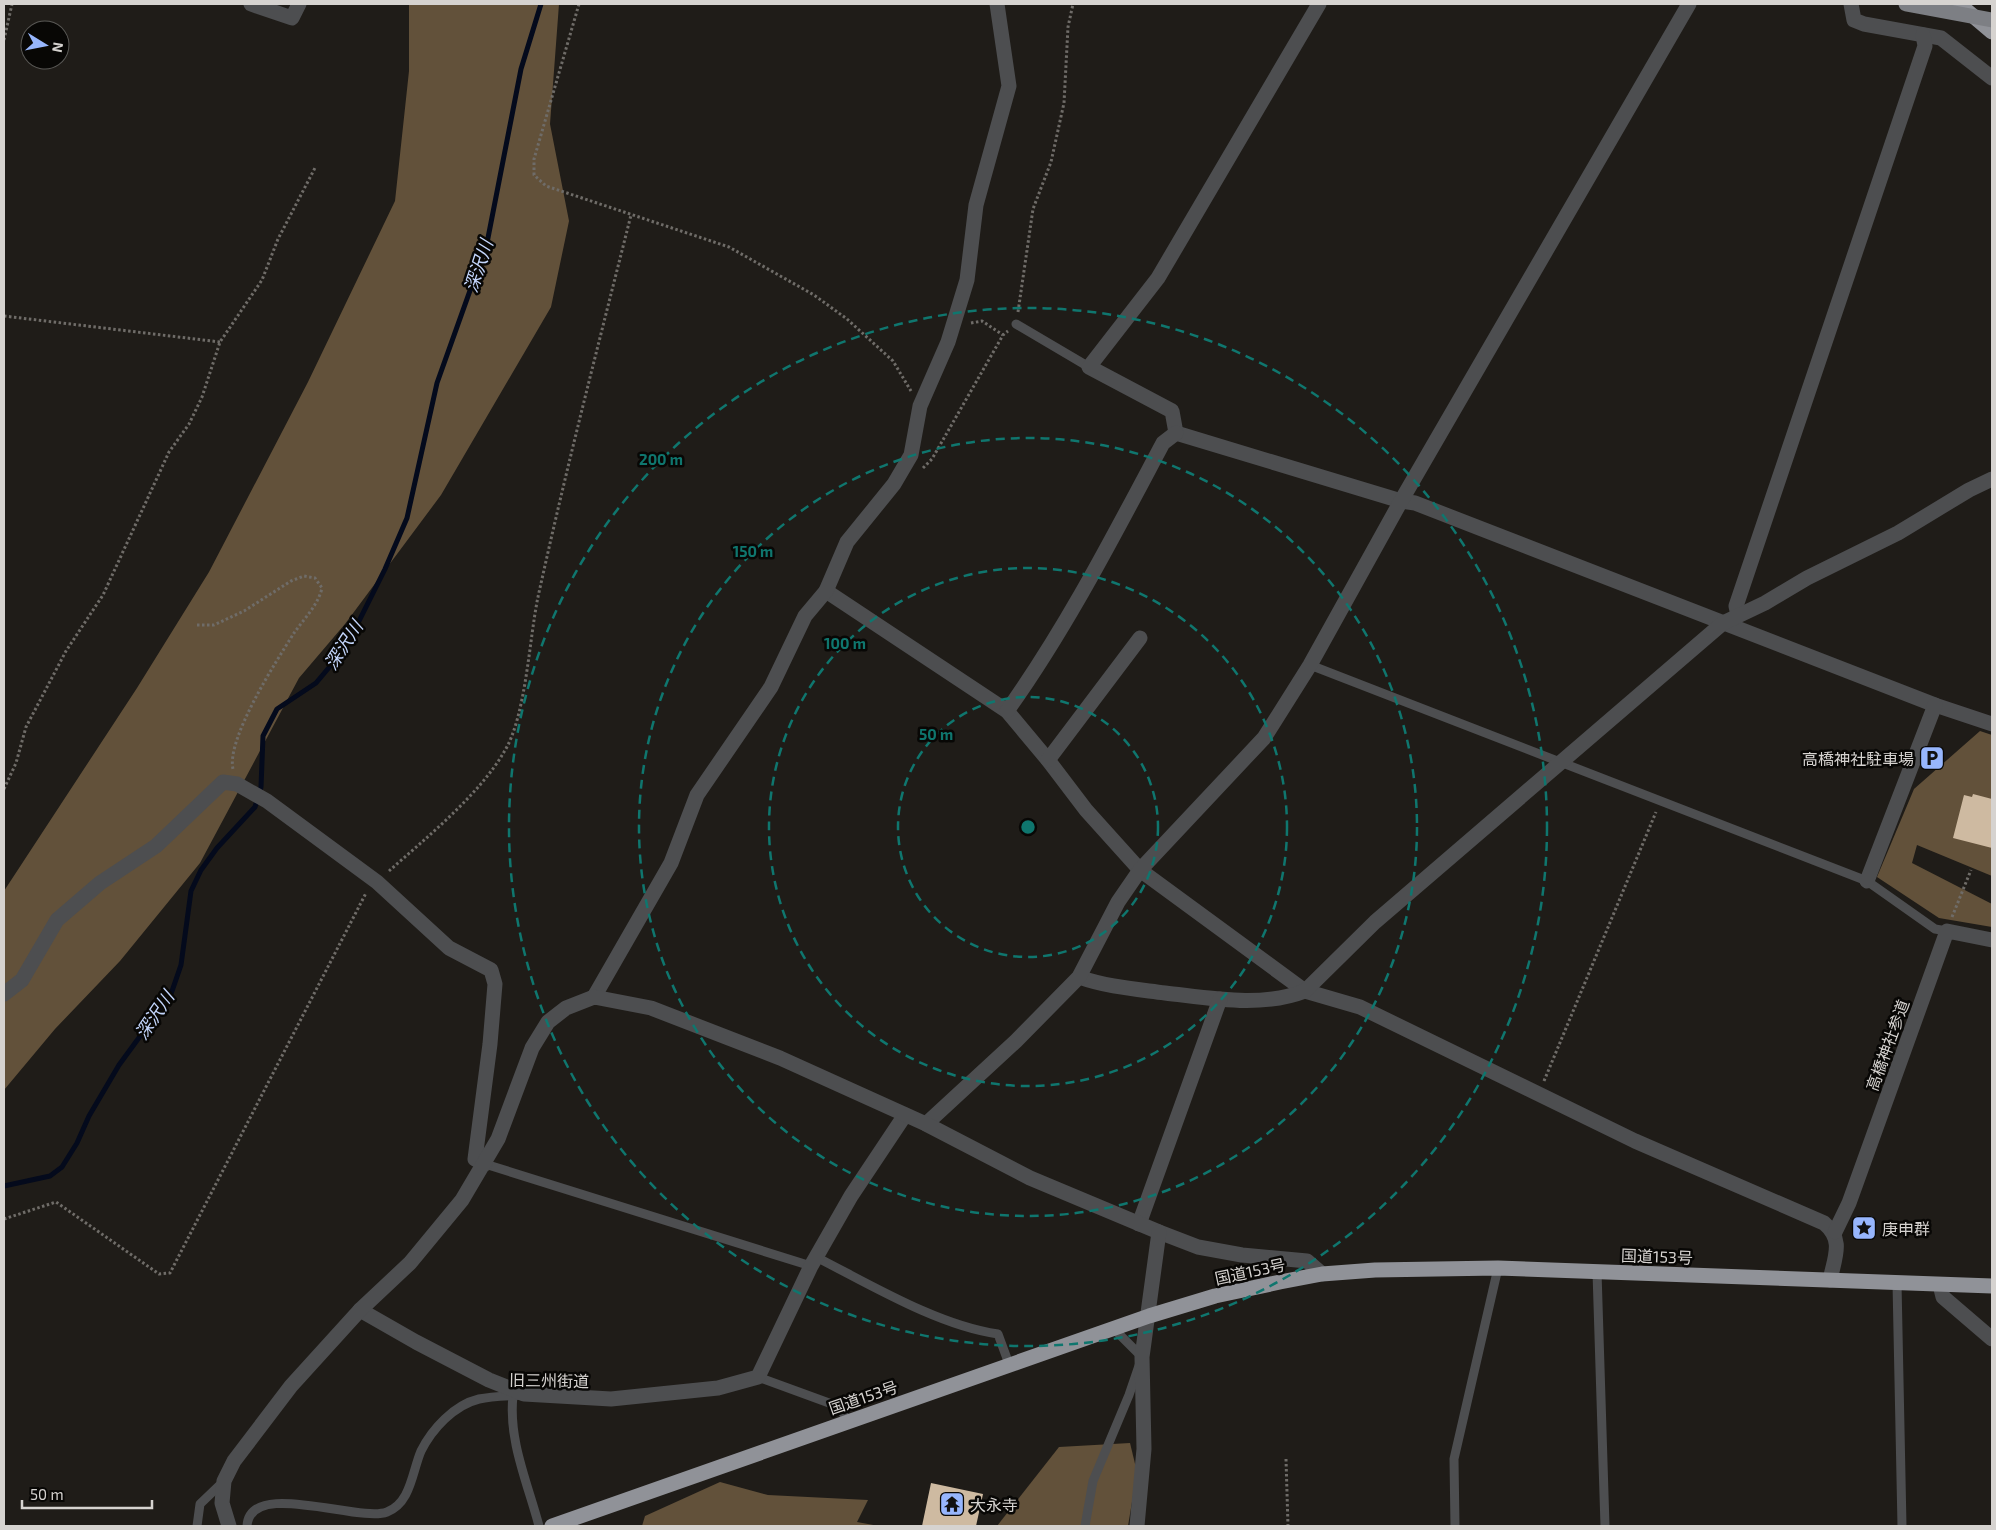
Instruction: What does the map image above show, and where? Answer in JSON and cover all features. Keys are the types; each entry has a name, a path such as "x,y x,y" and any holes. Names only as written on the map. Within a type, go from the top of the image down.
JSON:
{"highway":[{"path":"1959,4 1992,32"},
{"name":"国道153号","path":"552,1526 1149,1316 1215,1296 1322,1274 1375,1270 1498,1268 1992,1286"}],"main road":[{"path":"1906,4 1992,20"}],"street":[{"path":"251,4 292,18 299,4"},
{"path":"594,997 671,863 697,795 771,687 805,616 826,591 847,542 894,484 911,456 920,406 948,342 968,280 976,205 1009,86 997,4"},
{"path":"1176,433 1172,411 1089,367 1158,278 1319,4"},
{"path":"926,1124 1016,1041 1079,977 1118,902 1140,870 1264,738 1310,665 1401,501 1689,4"},
{"path":"1851,4 1854,20 1864,24 1942,38 1992,78"},
{"path":"1738,616 1736,606 1924,46 1923,35"},
{"path":"1176,433 1401,501 1415,503 1935,705 1992,724"},
{"path":"1008,711 1083,594 1163,444 1176,433"},
{"path":"1079,977 1102,986 1220,999 1242,1000 1290,996 1305,990 1375,922 1723,622 1898,533 1969,490 1992,479"},
{"path":"826,591 1008,711 1086,810 1140,870 1305,990 1360,1007 1635,1141 1824,1223 1835,1232 1837,1240 1830,1280"},
{"path":"1048,760 1140,638"},
{"path":"1867,881 1935,705"},
{"path":"4,994 22,980 57,920 100,883 156,846 223,782 241,786 267,801 377,882 449,948 491,970 495,984 490,1044 475,1159 485,1164"},
{"path":"1947,931 1992,940"},
{"name":"高橋神社参道","path":"1835,1232 1849,1203 1947,931"},
{"path":"229,1526 222,1503 224,1481 234,1461 291,1386 360,1310 410,1263 462,1200 485,1164 498,1139 532,1048 548,1022 566,1008 594,997 651,1008 780,1058 926,1124 1030,1178 1198,1247 1242,1255 1307,1261 1322,1274"},
{"path":"1139,1224 1220,999"},
{"path":"758,1377 813,1262 851,1196 905,1114"},
{"path":"1137,1526 1144,1449 1142,1357 1159,1232"},
{"path":"1940,1285 1944,1297 1992,1339"},
{"path":"360,1310 432,1351 518,1395"},
{"name":"旧三州街道","path":"518,1395 610,1399 718,1388 758,1377"}],"lane":[{"path":"1016,324 1089,367"},
{"path":"1310,665 1867,881 1935,929 1947,931"},
{"path":"485,1164 813,1262 905,1303 981,1332 998,1334 1009,1364"},
{"path":"1455,1526 1454,1459 1498,1268"},
{"path":"1597,1272 1605,1526"},
{"path":"1897,1283 1902,1526"},
{"path":"1085,1526 1093,1481 1129,1395 1142,1357 1113,1328"},
{"path":"758,1377 840,1407 847,1421"},
{"path":"518,1395 511,1417 519,1460 539,1526"},
{"name":"旧三州街道","path":"248,1526 248,1520 257,1510 277,1502 298,1502 371,1516 388,1512 401,1502 410,1486 421,1451 438,1426 460,1407 478,1399 518,1395"},
{"path":"196,1526 200,1504 224,1481"}],"path":[{"path":"4,40 12,4"},
{"path":"579,4 534,159 534,175 546,186 729,247 814,296 847,319 893,361 920,406"},
{"path":"920,472 932,459 1003,335 1016,324 1033,209 1050,162 1064,103 1068,27 1072,4"},
{"path":"4,789 16,763 26,727 66,651 103,595 169,452 189,424 202,397 220,342 262,280 278,239 316,166"},
{"path":"4,1219 56,1202 159,1274 170,1273 365,894 444,822 505,752 518,718 535,613 567,465 631,215"},
{"path":"4,316 220,342"},
{"path":"966,328 973,322 982,321 1003,335"},
{"path":"197,625 214,625 244,611 291,581 304,576 315,578 322,588 320,598 294,634 240,727 232,762 241,786"},
{"path":"1539,1094 1660,802"},
{"path":"1947,931 1971,870"},
{"path":"1286,1459 1288,1526"}],"shaded area":[{"path":"409,4 559,4 550,124 569,221 551,307 441,495 345,624 299,678 200,863 120,961 55,1029 4,1090 4,891 137,688 209,572 308,382 395,201 409,71"},
{"path":"1980,731 1992,735 1992,876 1917,845 1912,863 1992,904 1992,927 1939,918 1877,877 1914,789"},
{"path":"1130,1443 1137,1472 1128,1526 997,1526 1059,1447"},
{"path":"720,1482 768,1495 868,1500 857,1522 879,1526 642,1526 645,1516"}],"building":[{"path":"1973,794 1992,799 1992,848 1953,838 1964,795 1972,797"},
{"path":"931,1483 983,1494 976,1526 922,1526"}],"waterway":[{"name":"深沢川","path":"4,1186 50,1176 62,1167 119,1065 171,994 181,965 191,891 201,870 217,848 255,807 261,787 263,736 277,709 316,683 337,658 355,629 385,569 407,518 437,383 487,243 521,69 541,4"}],"place":[{"name":"高橋神社駐車場","path":"1932,758"},
{"name":"庚申群","path":"1864,1228"},
{"name":"大永寺","path":"952,1504"}]}
